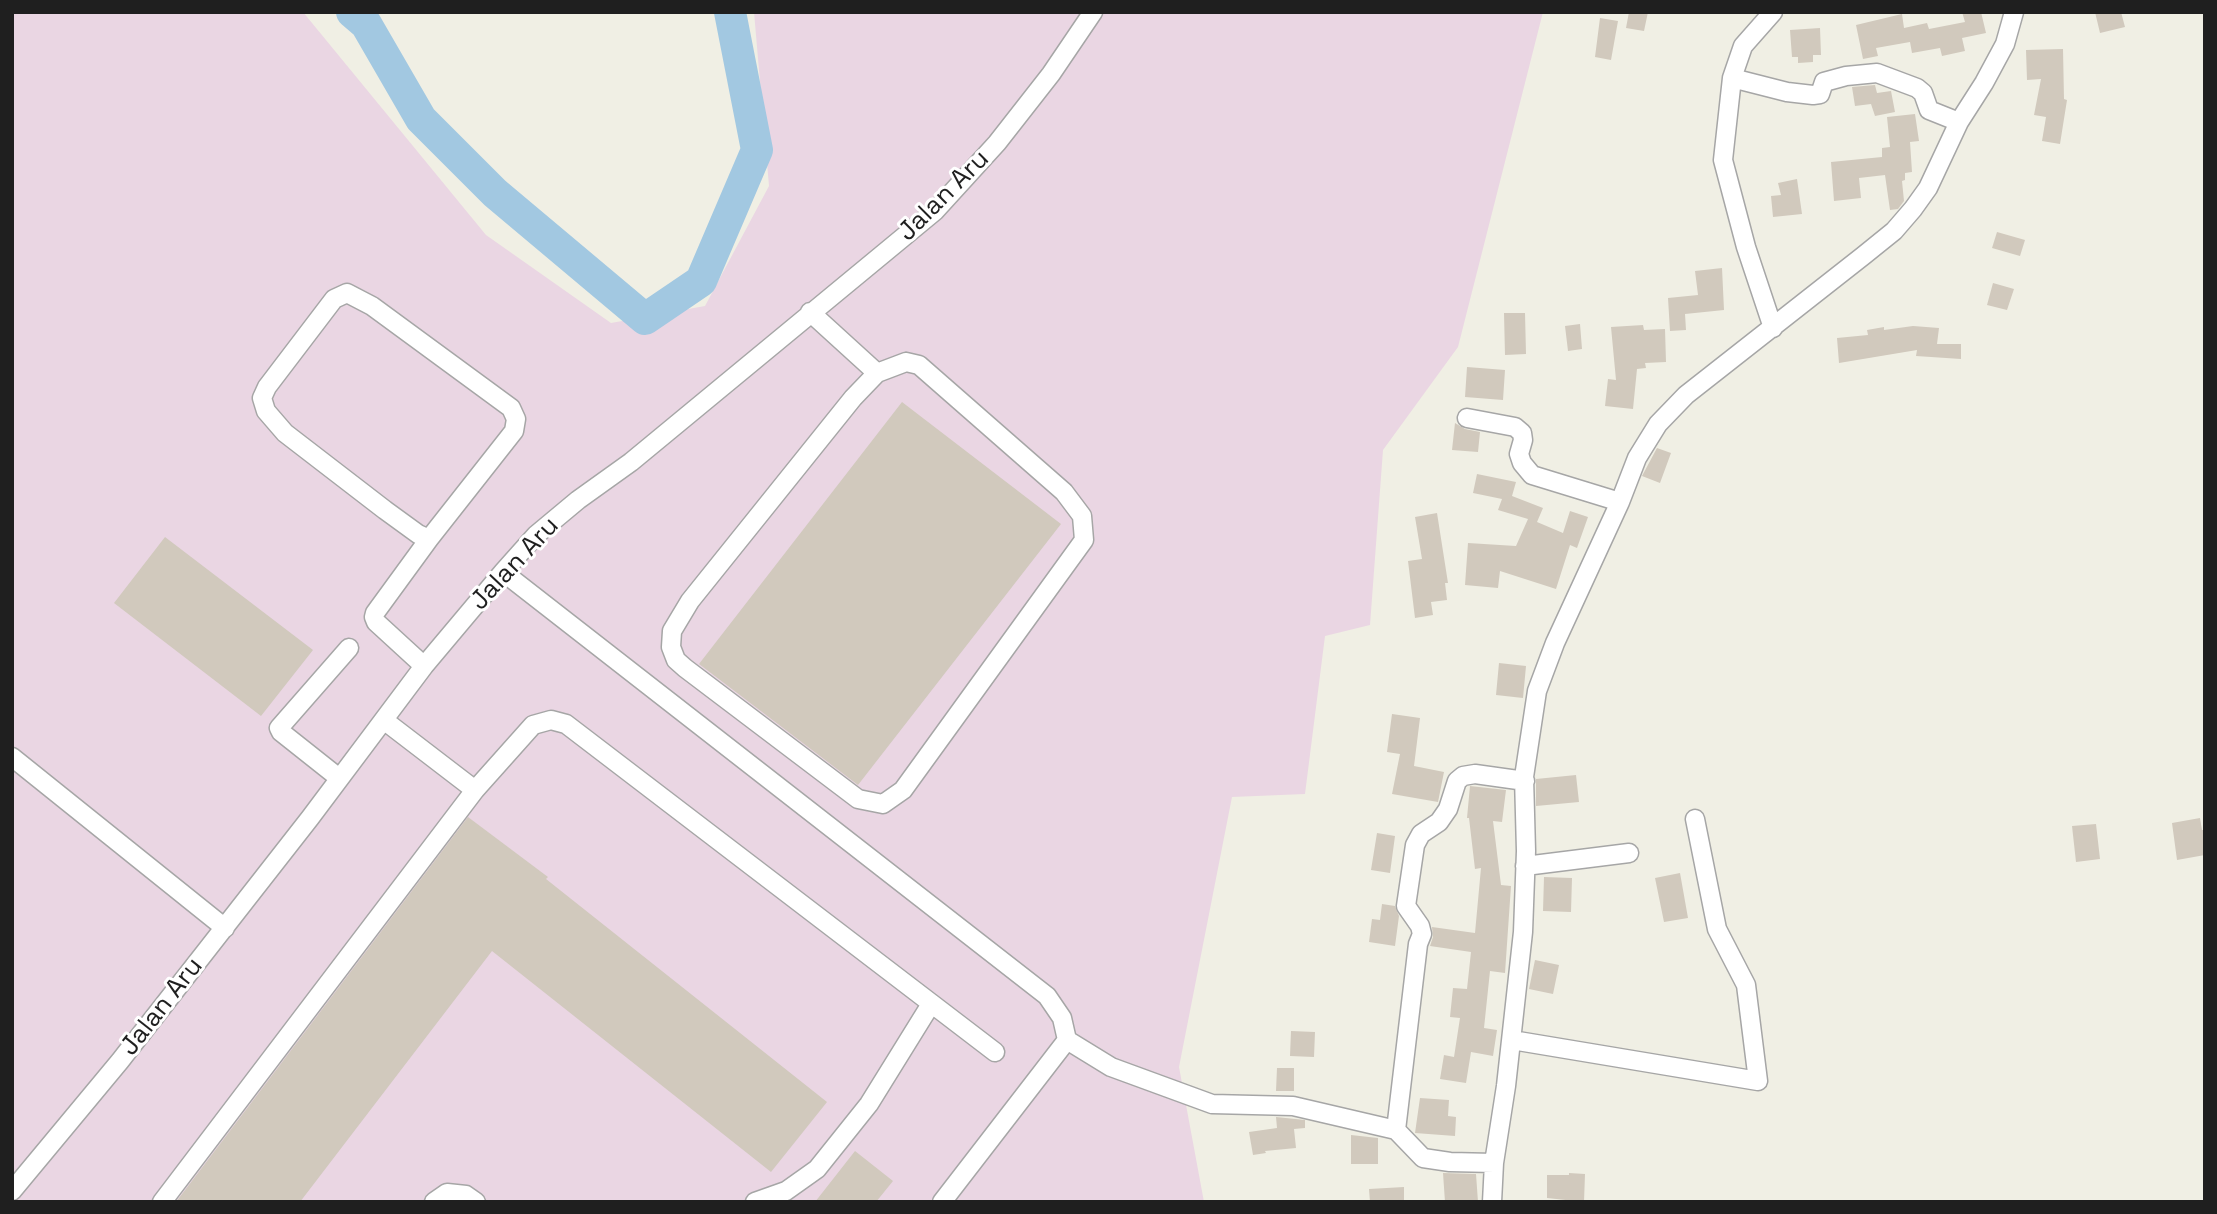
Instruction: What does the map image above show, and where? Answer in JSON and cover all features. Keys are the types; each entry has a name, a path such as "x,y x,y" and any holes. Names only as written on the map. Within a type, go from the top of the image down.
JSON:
{"street":[{"name":"Jalan Aru","path":"12,1191 120,1061 424,666 503,572 547,527 935,211 997,143 1044,84 1093,12"},
{"path":"1773,12 1743,46 1732,78 1723,160 1746,247 1773,328"},
{"path":"1492,1202 1494,1163 1512,1041 1522,932 1525,781 1537,691 1555,643 1620,502 1637,458 1658,424 1686,395 1894,231 1928,188 1959,122 2005,44 2014,12"},
{"path":"1732,78 1787,92 1813,95 1820,94 1824,82 1846,76 1877,73 1917,88 1923,93 1929,110 1959,122"},
{"path":"424,666 376,622 375,613 514,431 516,419 511,408 372,306 347,293 334,299 267,387 262,398 266,411 285,433 396,518 429,539"},
{"path":"810,312 877,373"},
{"path":"906,362 919,365 1064,492 1082,516 1084,540 903,790 883,804 858,799 685,668 676,660 671,647 672,631 690,601 853,398 877,373 906,362"},
{"path":"1467,418 1515,427 1522,433 1519,454 1522,463 1532,475 1620,502"},
{"path":"503,572 1047,996 1062,1018 1067,1040 1111,1067 1212,1104 1293,1106 1396,1130 1423,1158 1494,1163"},
{"path":"339,778 281,732 279,727 349,648"},
{"path":"162,1202 475,790 533,725 551,720 566,724 995,1052"},
{"path":"384,721 475,790"},
{"path":"12,757 225,928"},
{"path":"1396,1130 1418,944 1422,934 1420,926 1406,906 1415,845 1421,834 1439,822 1448,809 1457,781 1463,776 1475,774 1525,781"},
{"path":"1512,1041 1758,1082 1746,985 1717,929 1695,819"},
{"path":"1525,866 1629,853"},
{"path":"755,1202 786,1191 817,1170 869,1104 931,1004"},
{"path":"942,1202 1067,1040"},
{"path":"434,1202 447,1193 466,1195 476,1202"}],"shaded area":[{"path":"12,12 303,12 486,235 611,323 705,306 769,186 754,12 1543,12 1458,347 1383,450 1370,625 1325,636 1305,794 1232,797 1179,1067 1204,1202 12,1202"}],"building":[{"path":"1629,12 1648,12 1644,31 1626,28"},
{"path":"1962,12 1981,12 1986,33 1962,38 1965,51 1942,56 1940,48 1912,53 1910,42 1876,48 1878,56 1863,59 1856,25 1902,14 1904,28 1927,23 1929,29 1965,22"},
{"path":"2095,12 2121,12 2125,27 2100,33"},
{"path":"1600,18 1618,21 1611,60 1595,57"},
{"path":"1820,28 1821,55 1813,55 1813,62 1798,63 1798,57 1792,57 1790,30"},
{"path":"2063,49 2064,99 2067,100 2060,144 2042,141 2046,117 2034,115 2041,79 2027,80 2026,50"},
{"path":"1875,85 1877,93 1891,91 1895,112 1875,116 1871,104 1855,106 1852,87"},
{"path":"1915,114 1919,141 1910,142 1912,172 1905,173 1905,180 1902,181 1904,201 1898,209 1890,210 1885,175 1859,178 1861,198 1834,201 1831,162 1882,157 1882,148 1890,147 1887,117"},
{"path":"1797,179 1802,214 1773,217 1771,196 1781,195 1778,183"},
{"path":"1997,232 2025,240 2020,256 1992,248"},
{"path":"1722,268 1724,310 1685,314 1686,330 1670,331 1668,298 1698,295 1695,271"},
{"path":"1993,283 2014,289 2007,310 1987,305"},
{"path":"1504,313 1525,313 1526,354 1505,355"},
{"path":"1580,324 1582,349 1568,351 1565,326"},
{"path":"1643,325 1644,330 1665,329 1666,362 1645,363 1646,368 1637,369 1633,409 1605,406 1608,379 1616,380 1611,327"},
{"path":"1913,326 1939,328 1937,344 1961,344 1961,359 1916,356 1917,350 1839,363 1837,338 1868,335 1867,330 1884,327 1884,330"},
{"path":"1467,367 1505,370 1503,400 1465,397"},
{"path":"902,402 1061,524 858,785 699,664"},
{"path":"1455,423 1465,429 1480,432 1478,452 1452,450"},
{"path":"1657,448 1671,453 1660,483 1642,476"},
{"path":"1477,474 1516,482 1512,496 1543,508 1537,522 1563,533 1570,511 1588,517 1577,548 1570,545 1556,589 1500,571 1498,588 1465,585 1468,543 1516,546 1528,519 1498,510 1502,499 1473,493"},
{"path":"1437,513 1448,583 1445,583 1447,600 1431,602 1433,615 1415,618 1408,561 1422,559 1415,517"},
{"path":"165,537 313,650 261,716 114,603"},
{"path":"1499,663 1526,666 1523,698 1496,695"},
{"path":"1392,714 1420,718 1414,766 1444,772 1438,802 1392,794 1400,754 1387,752"},
{"path":"1576,775 1579,802 1536,806 1536,779"},
{"path":"1470,786 1506,790 1502,822 1493,821 1501,885 1511,886 1505,973 1490,971 1484,1028 1497,1030 1493,1056 1471,1052 1466,1083 1440,1079 1444,1055 1454,1057 1460,1018 1450,1017 1453,988 1467,989 1471,952 1430,946 1432,927 1475,933 1481,868 1475,869 1467,818"},
{"path":"468,817 548,877 546,879 827,1102 771,1172 492,951 300,1202 176,1202"},
{"path":"2200,818 2202,830 2205,830 2205,855 2177,860 2172,823"},
{"path":"2096,824 2100,859 2076,862 2072,826"},
{"path":"1377,833 1395,836 1390,873 1371,870"},
{"path":"1680,873 1688,918 1664,922 1655,878"},
{"path":"1544,877 1572,878 1571,912 1543,911"},
{"path":"1382,904 1395,906 1399,916 1395,946 1369,942 1372,919 1380,920"},
{"path":"1535,960 1559,965 1553,994 1529,989"},
{"path":"1291,1031 1315,1032 1314,1057 1290,1056"},
{"path":"1277,1068 1294,1068 1294,1091 1276,1091"},
{"path":"1420,1098 1449,1100 1448,1116 1456,1117 1455,1136 1415,1133"},
{"path":"1276,1117 1305,1120 1305,1128 1294,1129 1296,1148 1253,1155 1249,1132 1277,1128"},
{"path":"1351,1135 1378,1138 1378,1164 1351,1164"},
{"path":"855,1151 893,1181 876,1202 815,1202"},
{"path":"1443,1173 1476,1174 1478,1202 1445,1202"},
{"path":"1585,1174 1584,1202 1547,1198 1547,1175"},
{"path":"1404,1187 1404,1202 1370,1202 1369,1189"}],"waterway":[{"path":"352,12 366,24 421,119 495,193 645,319 701,281 757,150 730,12"}]}
